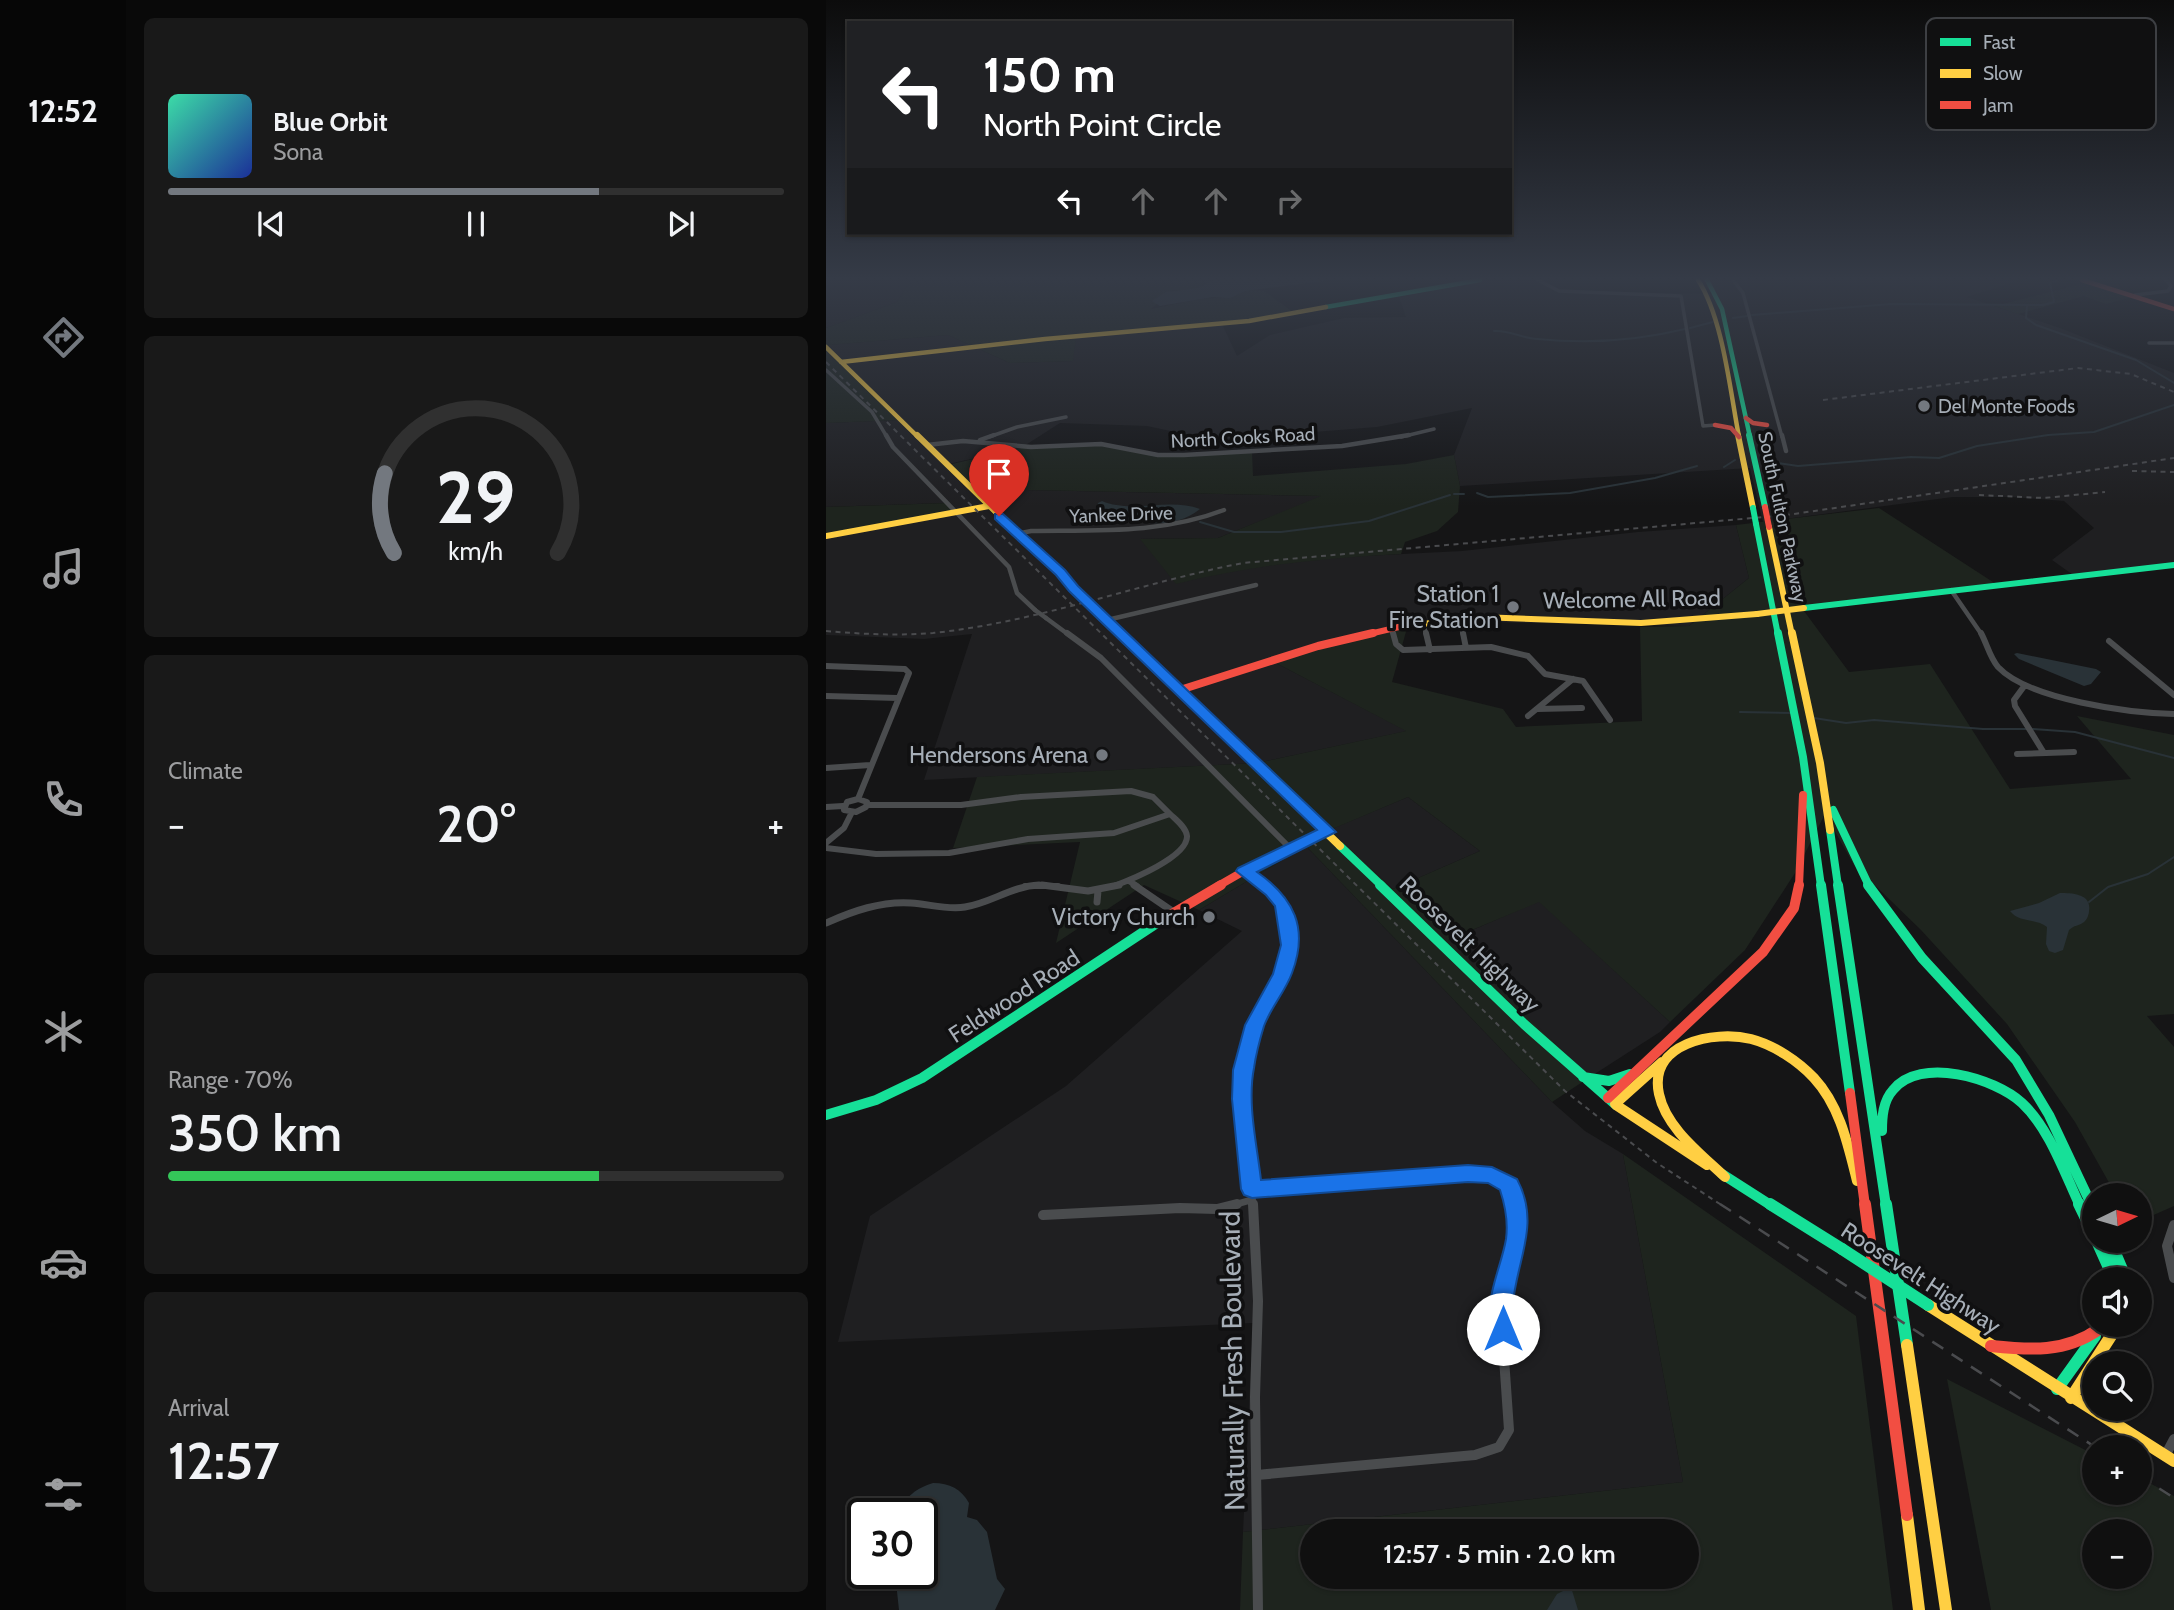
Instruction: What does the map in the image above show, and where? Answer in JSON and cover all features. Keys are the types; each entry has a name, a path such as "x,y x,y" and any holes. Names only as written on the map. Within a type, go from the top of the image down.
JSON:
{"main road":[{"name":"Roosevelt Highway","path":"834,355 1456,958 1611,1101 1640,1124 2170,1458"},
{"path":"841,362 902,355"},
{"name":"South Fulton Parkway","path":"1722,355 1803,757"},
{"name":"South Fulton Parkway","path":"1732,355 1820,763"},
{"path":"1715,425 1730,423 1734,411"},
{"path":"1715,425 1731,428 1739,437"},
{"path":"1747,425 1768,425"},
{"path":"826,536 989,506"},
{"name":"Welcome All Road","path":"1180,690 1240,669 1390,629 1459,618 1648,623 1757,614 2174,565"},
{"path":"1611,1101 1636,1071 1763,952 1790,914 1800,880 1803,757"},
{"path":"1803,757 1873,1255 1919,1610"},
{"path":"1820,763 1946,1610"},
{"path":"1820,763 1847,848 1872,898 1895,930 2021,1068 2035,1090 2082,1185"},
{"name":"Feldwood Road","path":"826,1115 862,1107 919,1081 1175,913 1244,871 1327,832"},
{"path":"1611,1101 1688,1042 1710,1036 1731,1036 1770,1047 1812,1078 1829,1100 1843,1132 1873,1255"},
{"path":"1665,1059 1658,1076 1662,1102 1675,1123 1725,1177"},
{"path":"1583,1077 1609,1081 1636,1071"},
{"path":"1881,1169 1882,1109 1887,1096 1898,1085 1924,1076 1944,1074 1991,1083 2020,1101 2034,1117 2082,1211"},
{"path":"1991,1346 2064,1349 2075,1346 2087,1337"},
{"path":"2057,1389 2080,1361 2095,1337"},
{"path":"2071,1398 2110,1337"}],"street":[{"path":"1691,355 1703,426 1715,425"},
{"path":"1760,355 1786,451"},
{"path":"826,370 872,412 893,447 1009,567 1017,593 1035,610 1101,658 1276,837 1290,848"},
{"path":"978,442 1017,427 1066,417"},
{"path":"1768,425 1780,425"},
{"name":"North Cooks Road","path":"927,445 978,442 1031,447 1109,445 1174,455 1364,444 1434,429"},
{"name":"Yankee Drive","path":"1016,534 1031,531 1171,527 1195,523 1224,510"},
{"path":"1107,620 1256,585"},
{"path":"1951,590 1976,626 1998,667 2025,685 2054,695 2147,713 2174,714"},
{"path":"1459,618 1466,648"},
{"path":"1425,630 1430,650"},
{"path":"1393,633 1396,644 1403,650 1491,647 1528,656 1545,674 1583,681 1610,720"},
{"path":"2109,641 2174,695"},
{"path":"826,666 908,670 909,673 858,799"},
{"path":"1528,716 1573,679"},
{"path":"2025,685 2014,700 2015,706 2044,753"},
{"path":"826,696 898,698"},
{"path":"1537,709 1582,708"},
{"path":"2017,754 2074,752"},
{"path":"826,768 870,765"},
{"path":"826,845 844,828 852,812 867,805 961,805 1021,797 1131,791 1146,792 1156,797 1184,829 1185,844 1174,855 1129,881 1098,891 1029,885 964,908 905,902 868,907 826,923"},
{"path":"826,807 844,806 858,799 866,800 867,805"},
{"path":"844,806 844,810 852,812"},
{"path":"826,845 876,854 949,853 1028,839 1114,833 1170,814"},
{"name":"Naturally Fresh Boulevard","path":"1244,871 1259,881 1283,905 1288,922 1289,957 1255,1025 1243,1070 1242,1099 1258,1311 1258,1610"},
{"path":"1129,881 1175,913"},
{"path":"1097,902 1098,891"},
{"path":"1043,1215 1181,1208 1217,1209 1251,1195 1468,1174 1492,1175 1509,1185 1515,1202 1517,1237 1502,1304 1509,1430 1499,1447 1475,1455 1257,1475"},
{"path":"2174,1225 2167,1246 2174,1278"},
{"path":"2170,1458 2174,1439"}],"shaded area":[{"path":"826,355 838,355 899,420 826,423"},
{"path":"837,355 993,355 1010,363 1072,361 1073,355 2129,355 2174,373 2174,566 2076,577 2052,560 2094,528 2064,501 1953,497 1763,522 1750,468 1460,486 1454,455 1472,408 1377,427 1212,440 1147,426 1060,423 1021,448 944,465 973,489 1324,496 1218,538 1141,539 1176,583 1222,572 1323,558 1462,551 1638,532 1736,525 1749,578 1689,626 1482,622 1439,624 1403,628 1276,663 1407,731 1257,763 924,780 972,634 924,639 826,635 826,536 946,503 826,507 826,423 898,420"},
{"path":"993,355 1074,355 1073,361 1010,363"},
{"path":"1094,444 1170,456 1252,451 1253,476 1406,464 1454,455 1460,486 1458,512 1437,531 1405,542 1401,554 1288,563 1176,584 1140,539 1218,538 1321,496 973,489 943,466 1021,448"},
{"path":"1102,501 1126,506 1176,505 1200,509 1177,521 1153,523 1103,517 1096,510 1098,503"},
{"path":"947,503 956,513 826,536 826,507"},
{"path":"1879,508 1996,584 1804,611 1849,672 1930,664 2010,789 2131,779 2077,716 2174,735 2174,1014 2147,1016 2174,1047 2174,1206 2152,1216 2152,1183 2109,1183 2075,1122 2007,1024 1921,930 1854,865 1825,814 1795,873 1745,950 1670,1022 1539,902 1448,940 1590,1077 1552,1102 1306,846 1199,910 1144,885 1056,943 1080,842 953,848 977,777 1257,763 1406,731 1274,662 1341,642 1407,628 1392,682 1503,709 1516,727 1642,721 1640,627 1689,626 1749,578 1736,525","holes":["1408,797 1480,851 1393,889 1330,830"]},
{"path":"2014,654 2101,672 2091,684 2084,686 2019,659"},
{"path":"1408,797 1480,851 1393,889 1329,830"},
{"path":"1306,846 1552,1102 1585,1131 1623,1154 1683,1482 1357,1519 1300,1519 1300,1526 1243,1532 1253,1323 838,1342 870,1216 1066,1086 1242,931 1199,910"},
{"path":"2060,893 2076,894 2085,898 2089,912 2085,921 2069,930 2063,950 2055,953 2049,951 2046,944 2047,927 2018,917 2010,911 2039,903"},
{"path":"1539,901 1670,1022 1660,1032 1590,1077 1447,941"},
{"path":"1623,1154 1856,1316 1893,1610 1240,1610 1243,1532 1300,1526 1300,1589 1699,1589 1699,1519 1357,1519 1683,1482"},
{"path":"1947,1379 2082,1448 2082,1505 2152,1505 2152,1484 2174,1496 2174,1610 1991,1610"},
{"path":"933,1483 945,1484 959,1491 969,1503 967,1517 977,1520 987,1532 997,1579 1005,1589 995,1610 899,1610 897,1589 938,1589 938,1498 908,1498 922,1487"},
{"path":"1572,1589 1578,1610 1547,1610 1557,1594"}],"waterway":[{"path":"2122,355 2136,360 2174,383"},
{"path":"1764,461 1798,466 1911,457 1939,458 1977,446 2048,435 2094,432 2174,405"},
{"path":"1724,467 1735,460"},
{"path":"1477,493 1488,497 1570,493 1655,478 1697,466"},
{"path":"1454,494 1464,494"},
{"path":"1200,522 1234,532 1281,532 1369,521 1450,495"},
{"path":"1740,712 1791,713"},
{"path":"1814,718 1846,723 1874,720 1983,729 2027,729"},
{"path":"2033,729 2075,732 2174,758"},
{"path":"2089,902 2108,887 2148,874 2174,857"}],"railway":[{"path":"826,362 1072,605"},
{"path":"1823,400 2078,368 2131,374 2174,392"},
{"path":"1072,605 1243,563 1787,515 2174,458"},
{"path":"2132,471 2174,472"},
{"path":"1979,495 2044,498 2105,492"},
{"path":"826,631 933,633 972,628 1072,605"},
{"path":"1072,605 1565,1091 1657,1163 1723,1206"},
{"path":"1720,1204 2082,1439"},
{"path":"2152,1484 2174,1498"}],"traffic: fast":[{"path":"1732,355 1765,507"},
{"path":"1753,508 1756,524"},
{"path":"1756,524 1803,757 1850,1093"},
{"path":"1804,608 2174,565"},
{"path":"1082,596 1096,610"},
{"path":"1833,810 1857,865 1887,913 1941,980 2010,1052 2028,1078 2082,1184"},
{"path":"1830,830 1907,1345"},
{"path":"1340,846 1524,1024 1616,1105"},
{"path":"826,1115 876,1100 922,1078 1160,921"},
{"path":"1882,1131 1883,1113 1888,1097 1905,1080 1947,1073 1964,1075 1996,1085 2024,1104 2034,1117 2082,1210"},
{"path":"1583,1077 1609,1081 1630,1074"},
{"path":"1722,1174 1842,1249"},
{"path":"1842,1249 1928,1305"},
{"path":"2102,1253 2109,1267"},
{"path":"2115,1253 2121,1267"},
{"path":"2057,1389 2094,1337"}],"traffic: slow":[{"path":"834,355 1082,596"},
{"path":"841,362 902,355"},
{"path":"1722,355 1753,508"},
{"path":"826,536 989,506"},
{"path":"1769,527 1820,763 1830,830"},
{"path":"1757,614 1804,608"},
{"path":"1096,610 1340,846"},
{"path":"1399,627 1479,617 1641,623 1757,614"},
{"path":"1725,1177 1686,1139 1670,1118 1659,1094 1658,1077 1663,1062 1687,1044 1719,1036 1736,1036 1777,1049 1814,1078 1837,1113 1857,1181"},
{"path":"1615,1104 1662,1062"},
{"path":"1616,1105 1707,1165"},
{"path":"1928,1305 2174,1461"},
{"path":"2071,1398 2110,1337"},
{"path":"1907,1345 1946,1610"},
{"path":"1907,1515 1919,1610"}],"traffic: jam":[{"path":"1746,418 1753,423 1767,425"},
{"path":"1715,425 1731,428 1739,437"},
{"path":"1765,507 1769,527"},
{"path":"1180,690 1318,646 1399,627"},
{"path":"1608,1098 1763,952 1787,920 1794,908 1800,880 1803,795"},
{"path":"1160,921 1244,871 1327,832"},
{"path":"1850,1093 1907,1515"},
{"path":"1991,1346 2048,1349 2074,1344 2088,1337"}],"place":[{"name":"Del Monte Foods","path":"1924,406"},
{"name":"Station 1 Fire Station","path":"1513,607"},
{"name":"Hendersons Arena","path":"1102,755"},
{"name":"Victory Church","path":"1209,917"}],"route":[{"path":"999,516 1327,832 1244,871 1272,891 1283,905 1290,945 1289,957 1282,974 1255,1025 1243,1070 1242,1099 1252,1189 1468,1174 1492,1175 1509,1185 1515,1202 1517,1237 1503,1294 1503,1329"}]}
